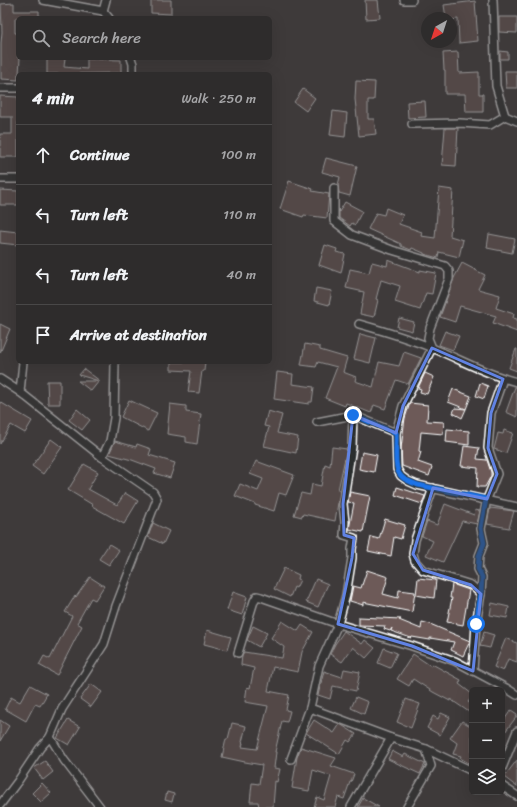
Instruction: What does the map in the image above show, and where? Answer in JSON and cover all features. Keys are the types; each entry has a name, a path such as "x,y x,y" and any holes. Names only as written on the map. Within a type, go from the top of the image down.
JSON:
{"street":[{"path":"43,0 103,11 107,16"},
{"path":"103,11 106,0"},
{"path":"404,0 412,0"},
{"path":"492,0 496,86 505,116"},
{"path":"132,60 133,72"},
{"path":"0,88 16,88"},
{"path":"505,116 517,121"},
{"path":"412,124 460,123 490,125 505,116"},
{"path":"0,179 16,179"},
{"path":"334,188 334,221 352,235 392,250 445,266 450,271 449,279 430,328 428,338 432,348 403,406 396,433 397,469 401,476 418,485 517,507"},
{"path":"359,324 402,336 503,379 517,382"},
{"path":"20,392 23,364"},
{"path":"102,456 110,441 114,418 115,364"},
{"path":"0,379 20,392 102,456 153,492 157,500 116,606 104,644 62,709 50,737 40,748 0,805"},
{"path":"473,671 476,624 482,577 478,569 479,556 484,543 481,528 486,499 497,474 488,448 491,413 503,379"},
{"path":"318,422 353,415 396,433"},
{"path":"291,759 310,708 319,666 338,624 346,595 354,538 344,535 343,504 352,447 353,415"},
{"path":"433,488 415,540 413,554 415,561 423,570 471,585 481,594"},
{"path":"238,653 254,601 257,596 261,596 338,624 412,646 455,661 517,695"},
{"path":"310,708 391,738 426,749 469,770"},
{"path":"505,761 517,731"},
{"path":"50,737 64,760 100,807"},
{"path":"351,807 391,738"},
{"path":"407,807 431,766 426,749"},
{"path":"505,788 517,796"}],"highlighted area":[{"path":"432,348 503,379 491,413 488,448 497,474 487,499 433,488 413,554 423,570 471,585 481,594 473,671 412,646 338,624 352,558 354,538 344,535 343,504 353,415 396,433 403,406"}],"building":[{"path":"151,0 171,0 171,14 151,13"},
{"path":"365,0 378,0 380,18 366,19"},
{"path":"475,1 478,41 459,43 457,12 445,12 444,5"},
{"path":"14,3 14,11 39,11 39,16 16,16 15,18 16,60 20,60 19,72 16,72 16,80 1,79 1,4"},
{"path":"499,17 517,17 517,33 499,32"},
{"path":"500,51 508,52 508,59 500,59"},
{"path":"458,52 459,73 479,72 479,94 483,94 483,112 466,112 465,94 445,94 443,53"},
{"path":"47,60 65,60 64,67 87,69 87,60 121,60 121,72 47,72"},
{"path":"505,71 517,71 517,88 506,88"},
{"path":"356,81 375,82 374,100 368,100 368,119 374,119 376,134 359,136 355,99"},
{"path":"303,89 315,98 306,111 294,102"},
{"path":"0,96 16,97 16,157 0,157 0,134 12,134 12,117 0,117"},
{"path":"425,101 426,117 408,118 407,102"},
{"path":"333,111 347,113 345,137 330,135"},
{"path":"445,128 458,128 456,166 442,165"},
{"path":"326,158 357,166 350,196 339,193 338,185 340,177 322,172"},
{"path":"289,181 313,189 312,191 329,194 327,218 304,215 303,217 280,209"},
{"path":"439,188 453,190 450,236 463,240 459,257 439,252 438,258 424,254 412,248 411,250 368,229 376,213 384,215 386,208 403,215 399,224 422,232 421,236 435,238"},
{"path":"0,190 16,191 16,205 0,205"},
{"path":"345,202 362,211 355,225 352,223 350,226 339,218 339,212"},
{"path":"0,230 16,232 16,245 0,243"},
{"path":"489,234 515,239 512,253 487,248"},
{"path":"325,245 337,249 336,252 345,254 341,273 319,265"},
{"path":"388,260 420,272 420,270 436,273 432,294 426,293 420,310 395,302 400,286 381,280 376,299 378,300 374,317 360,314 364,292 346,288 350,269 369,273 372,262 387,266"},
{"path":"462,263 485,275 478,289 500,295 496,308 514,314 513,318 517,319 517,332 493,323 496,316 460,306 455,322 440,317 454,278"},
{"path":"316,288 332,291 329,305 314,301"},
{"path":"399,318 414,322 412,331 397,327"},
{"path":"0,324 10,329 0,353"},
{"path":"445,331 459,336 453,350 439,345"},
{"path":"360,334 376,338 370,363 354,359"},
{"path":"305,344 320,347 320,350 347,358 343,372 356,377 355,381 373,387 379,362 399,366 404,352 421,358 408,384 396,380 385,409 374,405 371,413 346,403 345,406 325,398 337,367 318,362 316,367 301,365"},
{"path":"517,349 517,371 509,368"},
{"path":"171,364 205,364 204,371 202,371 199,393 188,392 191,371 171,370"},
{"path":"84,369 100,381 79,375"},
{"path":"277,372 293,374 292,384 314,387 312,402 309,402 309,404 274,399"},
{"path":"425,373 434,377 427,394 420,392 421,389 418,388"},
{"path":"47,381 60,381 60,404 48,404"},
{"path":"78,381 99,381 91,391"},
{"path":"480,383 488,386 484,399 476,396"},
{"path":"515,387 517,387 517,417 506,412"},
{"path":"453,389 471,396 466,409 448,402"},
{"path":"129,400 157,413 148,431 121,417"},
{"path":"0,402 32,421 25,433 11,425 0,444"},
{"path":"410,403 428,405 427,421 444,422 443,434 421,432 419,451 421,452 418,462 432,467 429,476 402,466 401,448 405,418"},
{"path":"170,404 186,406 186,412 201,414 197,444 186,442 186,437 167,434"},
{"path":"455,408 466,409 462,418 453,413"},
{"path":"77,409 90,420 82,430 69,420"},
{"path":"268,411 282,415 277,433 298,437 296,453 264,446 269,427 264,426"},
{"path":"447,429 469,431 469,445 446,442"},
{"path":"504,430 513,433 506,453 494,449 498,433 503,434"},
{"path":"51,439 62,447 43,474 32,466"},
{"path":"115,441 136,447 137,444 151,449 149,455 175,463 170,478 154,473 156,469 132,460 109,454"},
{"path":"464,446 479,448 477,459 487,460 491,476 485,487 477,487 478,468 461,466"},
{"path":"332,447 347,449 338,490 340,491 335,521 303,514 302,517 294,515 301,493 310,495 312,484 321,486 325,464 330,466"},
{"path":"362,452 377,455 374,472 359,469"},
{"path":"256,461 294,475 286,495 279,493 274,511 255,505 235,496 240,484 258,491 263,479 250,474"},
{"path":"84,464 98,472 88,489 117,505 125,493 138,501 124,524 92,506 93,505 68,490"},
{"path":"397,487 425,496 422,504 395,495"},
{"path":"350,492 370,496 363,532 349,529 354,503 348,502"},
{"path":"445,504 474,515 475,510 480,511 477,524 462,521 443,562 426,555 433,541 422,536 427,521 437,525"},
{"path":"490,508 514,511 509,528 487,524"},
{"path":"385,519 405,525 401,539 394,537 391,556 368,551 371,537 379,539"},
{"path":"153,523 169,531 163,544 148,537"},
{"path":"109,544 119,550 109,565 99,559"},
{"path":"284,568 299,575 298,579 300,580 296,588 294,587 290,597 274,589"},
{"path":"367,570 388,577 383,594 398,598 399,590 415,592 412,612 363,602 363,605 350,601 353,586 361,588"},
{"path":"90,577 104,586 95,600 91,598 77,623 82,626 57,675 39,665 44,656 50,659 72,616 65,612"},
{"path":"418,578 436,580 434,598 416,595"},
{"path":"316,579 328,584 318,607 306,602"},
{"path":"452,584 469,590 463,625 447,622 452,598 450,598"},
{"path":"233,592 247,597 242,615 227,610"},
{"path":"492,603 509,607 507,618 490,615"},
{"path":"359,617 401,619 399,620 421,629 422,622 470,641 463,656 451,650 454,642 430,638 430,640 411,638 391,631 392,628 390,631 384,629 385,626 359,625"},
{"path":"282,621 298,631 302,625 313,632 302,652 298,672 273,667 268,691 289,695 286,710 290,711 287,722 282,721 275,752 274,768 280,769 277,782 275,781 273,807 259,807 258,802 250,802 252,783 259,784 262,765 222,757 226,739 228,739 232,723 246,726 242,747 257,749 268,706 245,702 247,687 250,688 254,668 241,665 242,655 244,652 282,658 284,647 271,638"},
{"path":"253,626 267,633 259,647 247,640"},
{"path":"207,630 231,637 227,650 204,644"},
{"path":"344,631 362,644 365,640 375,648 366,658 353,647 342,662 330,654"},
{"path":"484,632 494,635 490,648 480,646"},
{"path":"506,638 517,643 517,662 508,659 503,671 494,667"},
{"path":"384,648 397,653 390,668 378,663"},
{"path":"413,654 431,666 432,664 461,680 459,684 469,692 469,712 450,699 450,701 413,679 409,686 397,679"},
{"path":"344,669 360,672 356,691 333,686 330,699 318,695 324,671 342,677"},
{"path":"91,684 102,692 91,707 80,699"},
{"path":"30,685 47,694 40,706 35,704 26,721 5,709 11,697 20,702"},
{"path":"356,697 368,702 364,714 351,708"},
{"path":"406,699 420,704 411,728 397,722"},
{"path":"511,710 517,714 505,732 505,723 505,719"},
{"path":"441,713 450,717 440,735 427,728 433,716 438,719"},
{"path":"0,720 9,726 0,741"},
{"path":"68,720 80,727 69,745 57,738"},
{"path":"314,720 334,733 340,724 356,734 350,742 347,740 339,754 306,733"},
{"path":"462,721 469,725 469,763 460,758 461,756 453,754 457,743 450,738"},
{"path":"301,747 336,758 331,766 354,774 344,799 338,797 335,807 314,807 317,797 324,800 331,776 313,770 309,791 292,788 297,757"},
{"path":"392,751 403,757 405,754 425,764 420,774 388,759"},
{"path":"517,760 517,787 505,778"},
{"path":"45,761 53,772 43,780 34,768"},
{"path":"42,783 51,793 41,802 32,793"},
{"path":"167,792 174,794 172,802 165,800"},
{"path":"363,798 379,807 358,807"}],"route":[{"path":"353,415 373,422 396,433 397,469 401,476 408,481 418,485 486,499 481,528 484,543 479,556 478,569 482,577 476,624"}]}
